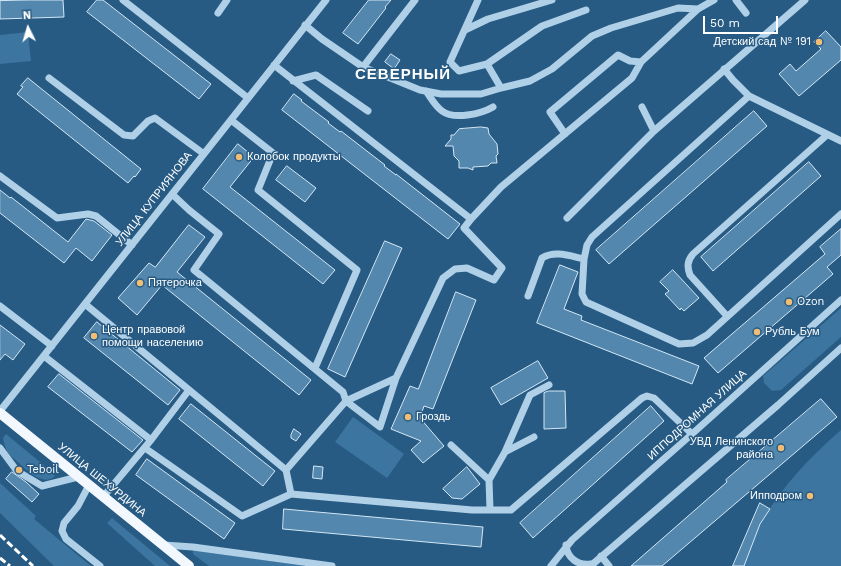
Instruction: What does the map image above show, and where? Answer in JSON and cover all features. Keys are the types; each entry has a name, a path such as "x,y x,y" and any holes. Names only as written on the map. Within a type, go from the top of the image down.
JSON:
{"main road":[{"name":"УЛИЦА ШЕХУРДИНА","path":"1,415 189,566"}],"street":[{"path":"123,0 248,98"},
{"path":"218,13 227,0"},
{"path":"363,67 415,0"},
{"path":"478,0 450,62 459,71 487,64 542,26 586,10"},
{"path":"465,30 488,19 552,0"},
{"path":"172,194 219,234 194,270 315,368 343,392 346,401 380,427 396,378 443,278 455,269 467,268 494,280 502,268 464,228 471,218 501,187 632,78 641,62 698,9 714,0"},
{"path":"736,0 746,13"},
{"path":"567,218 654,131 805,0"},
{"name":"УЛИЦА КУПРИЯНОВА","path":"1,415 44,356 323,1"},
{"path":"305,25 322,39 363,67 420,90 442,94 481,94 530,81 552,70 592,36 611,28 678,8 698,9"},
{"path":"564,134 550,112 618,55 630,61 641,62"},
{"path":"487,64 501,88"},
{"path":"274,65 471,218"},
{"path":"724,69 749,96 841,141"},
{"path":"293,80 316,76 368,111"},
{"path":"49,78 124,135 133,136 148,121 156,118 204,154"},
{"path":"426,91 435,105 442,112 451,115 470,114 493,107"},
{"path":"749,96 592,237 587,245 584,259 582,294 586,302 679,344 693,343 708,335 727,316 841,214"},
{"path":"642,108 654,131"},
{"path":"231,120 273,153 258,190 357,270 315,368"},
{"path":"727,316 690,275 688,260 827,135"},
{"path":"0,176 58,218 88,214 96,216 132,245"},
{"path":"528,296 542,258 548,254 584,259"},
{"name":"ИППОДРОМНАЯ УЛИЦА","path":"551,566 566,545 841,300"},
{"path":"85,304 286,470 291,494"},
{"path":"0,306 52,346"},
{"path":"566,545 568,554 577,563 584,565 590,564 602,556 841,348"},
{"path":"44,356 151,440"},
{"path":"286,470 346,401 396,378"},
{"path":"490,510 489,480 505,452 530,395 549,385"},
{"path":"103,497 145,448 189,390"},
{"path":"145,448 242,516 291,494 472,510 511,510 642,398 647,396 654,398 692,434"},
{"path":"505,452 534,437"},
{"path":"451,445 489,480"},
{"path":"0,448 17,471 42,486 78,477"},
{"path":"89,485 78,506 64,523 62,531 66,539 100,566"},
{"path":"164,545 194,547 332,566"},
{"path":"602,556 609,566"}],"shaded area":[{"path":"28,32 31,61 0,64 0,35"},
{"path":"841,308 841,337 781,390 772,391 764,383 763,376"},
{"path":"353,417 404,454 387,478 335,442"},
{"name":"Ипподром","path":"841,430 841,566 744,566 758,528 778,497 807,462"},
{"path":"6,434 55,476 46,480 41,479 27,470 8,453 3,438"},
{"path":"0,483 36,516 34,519 91,566 54,566 0,513"},
{"path":"112,518 170,566 155,566 107,523"},
{"path":"193,550 307,566 209,566 193,554"}],"building":[{"path":"63,0 64,17 0,19 0,1"},
{"path":"97,0 103,0 211,84 199,99 87,12"},
{"path":"369,0 391,0 358,44 343,33"},
{"path":"826,31 841,47 841,60 799,96 779,74 790,64 796,71 821,49 814,42"},
{"path":"391,54 400,60 394,69 385,62"},
{"path":"28,78 141,169 135,177 134,176 128,183 17,94 23,87 21,86"},
{"path":"294,94 329,122 328,123 340,132 341,131 460,224 448,239 282,110"},
{"path":"754,111 767,126 609,264 596,250"},
{"path":"481,127 488,128 489,134 497,144 497,163 491,163 488,166 473,167 473,170 468,168 459,168 459,161 454,156 453,146 445,146 451,139 451,135 454,135 459,129"},
{"path":"238,144 254,157 230,187 335,270 323,284 203,189"},
{"path":"809,162 821,176 713,271 701,257"},
{"path":"287,166 316,188 305,202 276,180"},
{"path":"0,190 68,242 86,219 94,221 112,235 92,261 76,248 64,263 0,213"},
{"path":"189,225 205,237 177,272 311,380 299,395 162,285 137,315 118,298 149,263 155,267"},
{"path":"841,229 841,255 827,267 833,274 718,373 704,358 825,254 820,247"},
{"path":"385,241 402,248 345,377 328,369"},
{"path":"560,265 578,272 564,309 582,316 581,320 699,366 692,384 537,323"},
{"path":"673,270 699,298 684,311 681,308 680,310 665,294 669,291 660,282"},
{"path":"456,292 476,300 433,409 424,406 420,418 444,446 423,463 411,450 421,441 391,429 410,386 418,389"},
{"path":"97,322 180,390 168,405 84,338"},
{"path":"0,325 25,344 13,360 5,354 0,360"},
{"path":"538,361 548,378 501,405 491,388"},
{"path":"59,374 143,440 132,452 48,387"},
{"path":"549,391 565,391 566,428 544,429 544,393"},
{"path":"821,399 837,417 662,566 631,566 727,482 726,480"},
{"path":"191,404 275,471 263,486 179,419"},
{"path":"651,406 664,421 533,538 520,523"},
{"path":"294,429 301,434 296,441 291,438"},
{"path":"147,459 235,523 224,539 136,475"},
{"path":"314,466 323,467 322,479 313,478"},
{"path":"467,467 480,484 462,499 452,498 443,489"},
{"path":"12,472 39,494 32,502 6,479"},
{"path":"760,503 770,509 760,524 744,566 733,566"},
{"path":"284,509 483,527 481,547 283,529"}],"railway":[{"path":"0,535 33,566"},
{"path":"0,558 10,566"}],"place":[{"name":"Детский сад № 191","path":"819,42"},
{"name":"Колобок продукты","path":"239,157"},
{"name":"Пятерочка","path":"140,283"},
{"name":"Ozon","path":"789,302"},
{"name":"Рубль Бум","path":"757,332"},
{"name":"Центр правовой помощи населению","path":"94,336"},
{"name":"Гроздь","path":"408,417"},
{"name":"УВД Ленинского района","path":"781,448"},
{"name":"Teboil","path":"19,470"},
{"name":"Ипподром","path":"810,496"}],"district":[{"name":"СЕВЕРНЫЙ","path":"403,75"}]}
